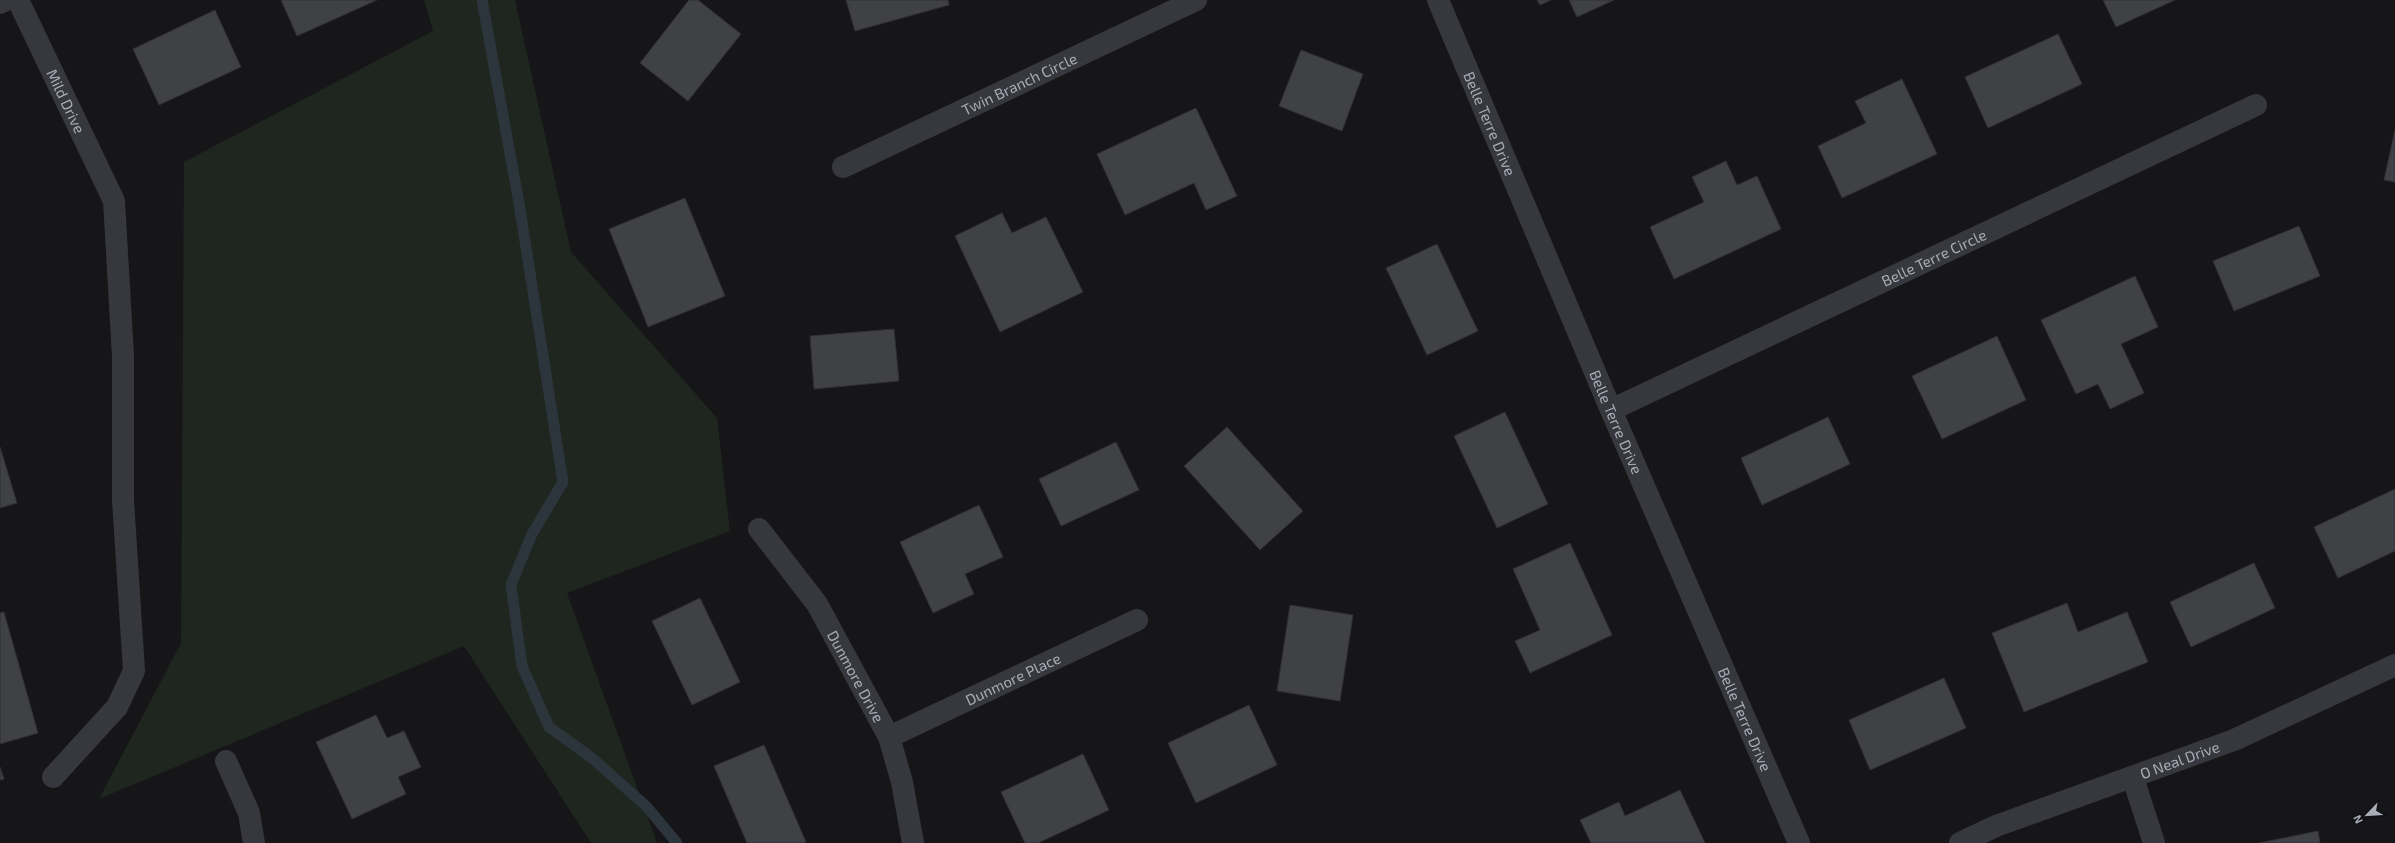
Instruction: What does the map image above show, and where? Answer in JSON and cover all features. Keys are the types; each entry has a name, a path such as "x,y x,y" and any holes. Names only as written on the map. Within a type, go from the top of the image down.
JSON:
{"street":[{"path":"0,3 6,0"},
{"name":"Mild Drive","path":"18,0 114,201 123,356 123,500 134,671 117,707 53,777"},
{"name":"Twin Branch Circle","path":"842,167 1196,0"},
{"name":"Belle Terre Drive","path":"1438,0 1611,410 1798,843"},
{"name":"Belle Terre Circle","path":"1611,410 2256,105"},
{"name":"Dunmore Drive","path":"759,528 818,604 889,737 902,782 913,843"},
{"name":"Dunmore Place","path":"889,737 1138,620"},
{"name":"O Neal Drive","path":"1960,843 1996,826 2133,778 2234,740 2395,666"},
{"path":"226,760 249,813 254,843"},
{"path":"2133,778 2154,843"}],"shaded area":[{"path":"424,0 515,0 571,252 717,418 730,531 567,593 657,843 591,843 464,646 99,799 181,643 184,162 433,31"}],"building":[{"path":"281,0 377,0 297,36"},
{"path":"689,0 698,0 741,34 688,101 640,63"},
{"path":"846,0 948,0 949,5 855,31"},
{"path":"1537,0 1551,0 1540,5"},
{"path":"1569,0 1614,0 1577,17"},
{"path":"2103,0 2175,0 2116,27"},
{"path":"215,10 241,67 159,105 133,49"},
{"path":"2058,34 2082,84 1988,128 1965,77"},
{"path":"1301,50 1363,74 1342,131 1279,106"},
{"path":"1902,79 1937,154 1842,198 1818,146 1866,123 1855,101"},
{"path":"1196,108 1237,196 1206,210 1194,183 1125,215 1097,154"},
{"path":"2395,130 2395,182 2384,180"},
{"path":"1726,161 1737,185 1757,176 1781,229 1674,279 1650,227 1704,202 1692,177"},
{"path":"685,198 725,296 648,327 609,229"},
{"path":"1002,213 1012,233 1046,217 1083,292 1000,332 955,236"},
{"path":"2299,226 2320,276 2234,311 2213,261"},
{"path":"1437,244 1478,331 1427,355 1386,268"},
{"path":"2135,276 2158,327 2121,344 2144,393 2110,409 2098,384 2076,394 2041,320"},
{"path":"894,329 899,381 814,389 810,336"},
{"path":"1997,336 2026,400 1942,439 1912,376"},
{"path":"1505,412 1548,504 1497,528 1454,436"},
{"path":"1828,417 1850,464 1762,505 1741,458"},
{"path":"1227,427 1303,511 1260,550 1184,466"},
{"path":"1116,442 1139,490 1061,526 1039,479"},
{"path":"0,447 17,503 0,508"},
{"path":"2395,489 2395,551 2338,578 2314,527"},
{"path":"979,505 1003,557 965,574 974,594 933,613 900,542"},
{"path":"1570,543 1612,635 1530,673 1515,641 1540,630 1513,569"},
{"path":"2254,563 2275,608 2191,647 2170,602"},
{"path":"700,598 740,682 692,705 652,621"},
{"path":"2067,603 2078,632 2127,612 2148,662 2024,712 1992,633"},
{"path":"1290,605 1353,615 1340,701 1277,691"},
{"path":"4,612 38,733 0,744 0,613"},
{"path":"1944,678 1966,728 1870,770 1849,720"},
{"path":"1249,705 1277,765 1196,803 1168,743"},
{"path":"376,715 387,738 404,731 421,767 398,777 406,794 352,819 316,742"},
{"path":"764,745 806,842 747,843 714,766"},
{"path":"1083,754 1109,810 1038,843 1025,843 1001,792"},
{"path":"0,767 4,779 0,780"},
{"path":"1680,790 1705,843 1591,843 1580,820 1619,802 1625,816"},
{"path":"2318,831 2320,843 2259,843"}],"waterway":[{"path":"482,0 519,203 563,482 532,534 511,585 522,666 549,727 592,758 646,806 677,843"}]}
